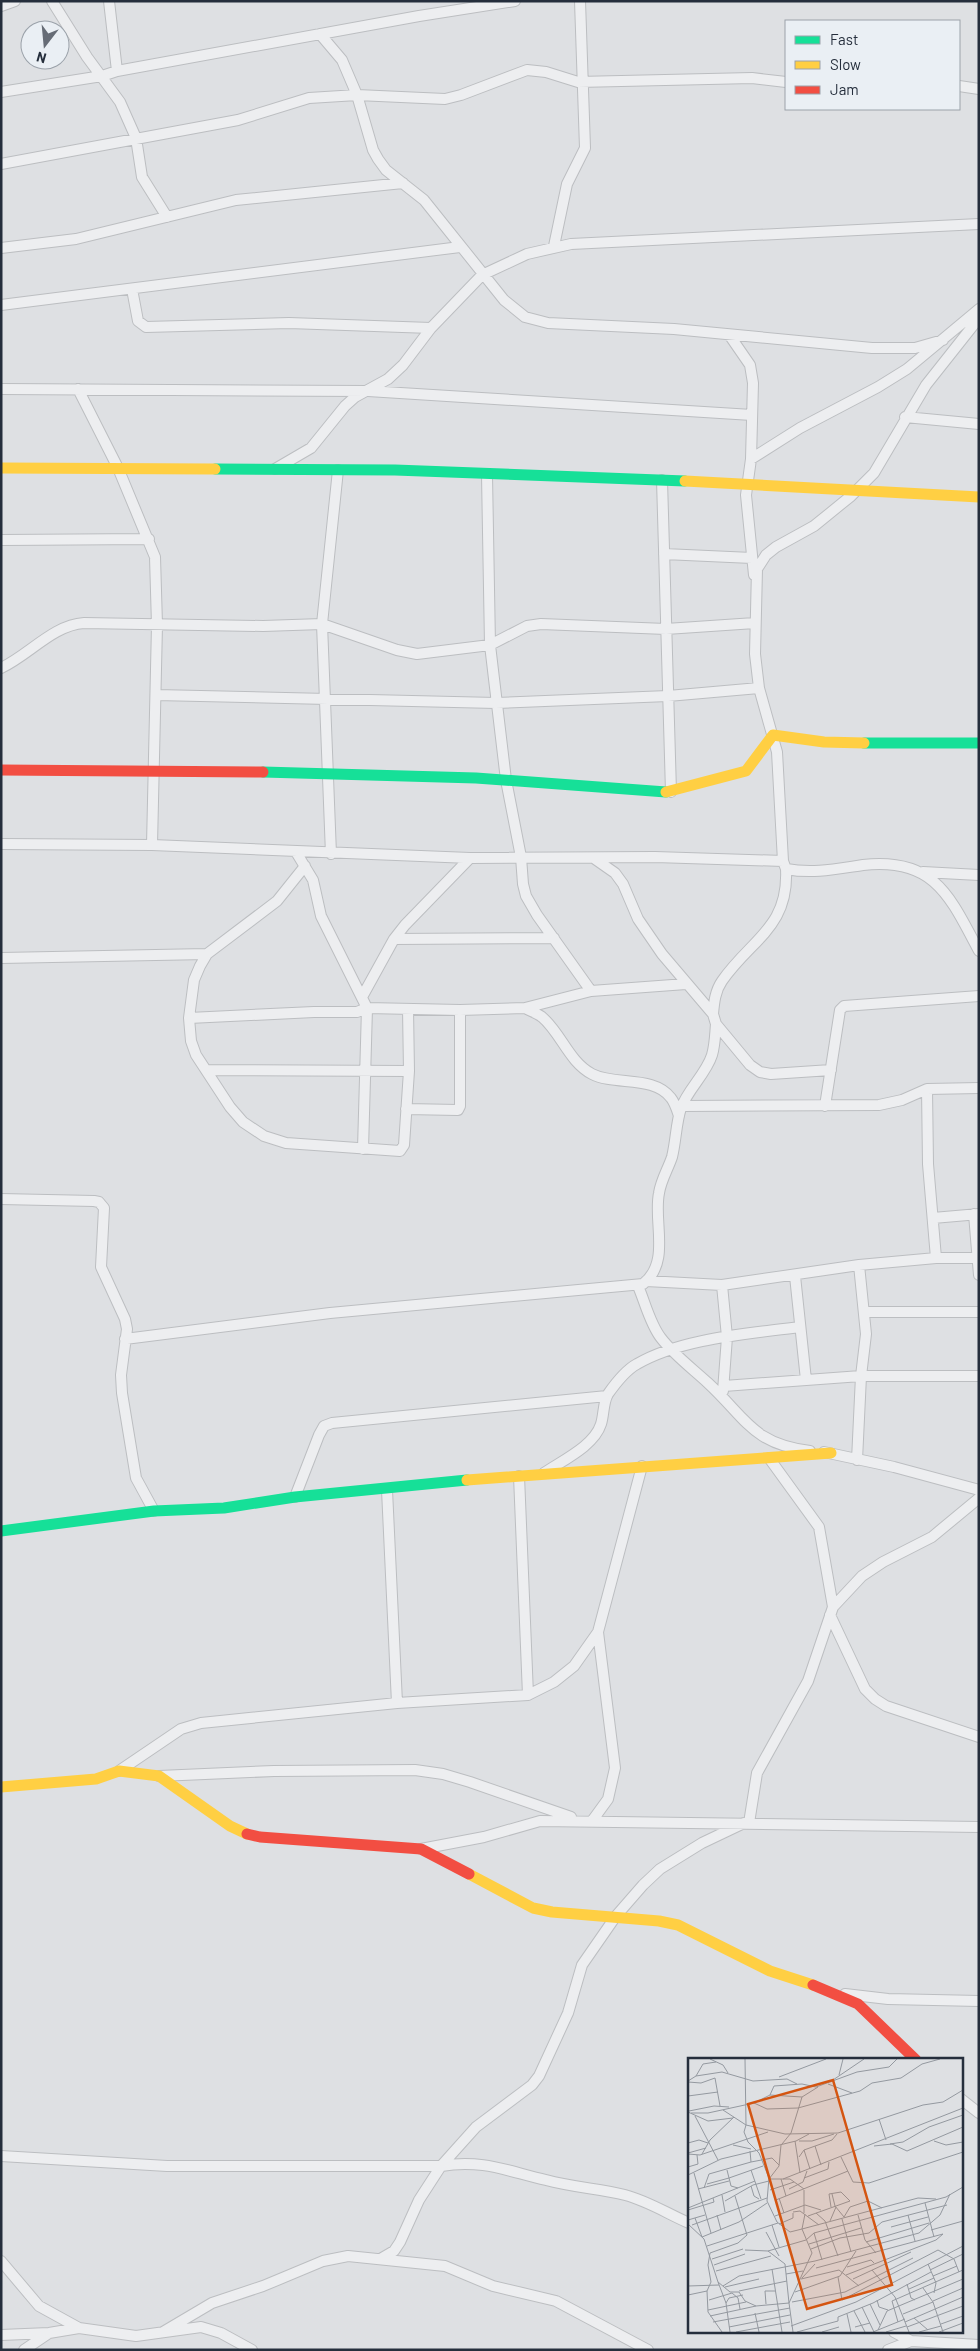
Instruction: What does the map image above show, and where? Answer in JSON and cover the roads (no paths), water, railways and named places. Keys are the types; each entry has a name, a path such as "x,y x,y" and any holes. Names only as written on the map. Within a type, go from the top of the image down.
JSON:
{"street":[{"path":"1,6 14,1"},
{"path":"52,1 74,39 120,102 136,138 142,177 167,217"},
{"path":"109,1 117,72"},
{"path":"1,92 102,76 320,34 516,1"},
{"path":"554,246 567,184 586,148 580,1"},
{"path":"320,34 342,60 357,95 373,150 386,170 427,204 482,275 515,310 525,317 548,323 674,329 730,336 872,348 915,348 943,340"},
{"path":"1,164 256,116 298,100 357,95 445,99 527,70 546,72 572,81 584,82 752,78 785,82"},
{"path":"960,86 979,89"},
{"path":"1,248 76,239 236,200 403,184"},
{"path":"274,469 311,448 345,406 388,379 403,365 431,328 482,275 527,254 554,246 979,224"},
{"path":"1,305 460,247"},
{"path":"132,289 138,321 146,327 289,323 431,328"},
{"path":"751,459 800,428 878,387 907,369 979,309"},
{"path":"755,583 757,569 766,555 776,547 814,526 874,473 905,417 926,385 979,318"},
{"path":"642,1284 657,1262 660,1243 657,1211 659,1194 672,1154 680,1111 712,1056 716,996 722,982 778,917 784,903 787,887 780,781 773,735 759,688 755,654 755,583 746,509 751,459 753,383 750,365 730,336"},
{"path":"1,388 368,391 752,414"},
{"path":"78,389 118,468 155,557 157,625 152,845"},
{"path":"905,417 979,424"},
{"path":"1,468 338,470 748,483 979,497"},
{"path":"330,854 329,773 322,624 338,470"},
{"path":"487,475 490,646 506,780 521,857 526,896 591,991"},
{"path":"662,480 671,792"},
{"path":"1,540 149,539"},
{"path":"664,554 752,558"},
{"path":"1,668 24,656 70,624 263,626 322,624 397,650 417,654 490,646 527,626 541,624 666,629 755,623"},
{"path":"156,695 496,703 668,696 759,688"},
{"path":"773,735 810,743 943,740 979,743"},
{"path":"1,770 329,773 506,780 671,792 746,771 754,763 773,735"},
{"path":"1,844 152,845 330,854 470,858 595,859 655,857 785,865 820,872 865,865 886,865 923,872 979,875"},
{"path":"296,852 318,891 321,916 367,1008 363,1149"},
{"path":"362,997 394,939 405,925 470,858"},
{"path":"595,859 615,873 623,884 638,919 750,1066 760,1072 771,1074 831,1070"},
{"path":"304,866 278,901 207,954 194,980 189,1018 191,1041 196,1056 243,1122 264,1136 286,1143 400,1150 404,1145 409,1072 408,1009"},
{"path":"923,872 936,882 952,901 979,951"},
{"path":"394,939 554,938"},
{"path":"1,958 207,954"},
{"path":"189,1018 314,1012 357,1012 367,1008 460,1010 525,1008 591,991 686,984"},
{"path":"825,1106 840,1010 844,1006 979,996"},
{"path":"525,1008 540,1016 582,1068 608,1079 651,1086 663,1091 671,1098 680,1111"},
{"path":"406,1110 458,1110 460,1106 460,1010"},
{"path":"206,1070 409,1072"},
{"path":"680,1111 892,1104 927,1089 979,1088"},
{"path":"927,1089 928,1164 936,1258"},
{"path":"1,1199 94,1201 99,1202 104,1208 101,1268 125,1318 127,1329 124,1339 121,1384 136,1478 154,1511"},
{"path":"933,1218 976,1214 979,1275"},
{"path":"124,1339 330,1313 642,1284 722,1285 795,1276 859,1265 936,1258 977,1258"},
{"path":"857,1460 861,1376 865,1344 859,1265"},
{"path":"795,1276 806,1380"},
{"path":"642,1284 660,1338 723,1399 749,1428 761,1436 793,1448 831,1453 902,1469 979,1490"},
{"path":"722,1285 727,1337 723,1399"},
{"path":"864,1312 979,1312"},
{"path":"544,1473 589,1442 601,1425 607,1396 629,1370 637,1364 672,1350 727,1337 799,1327"},
{"path":"724,1386 861,1376 979,1376"},
{"path":"295,1497 319,1434 324,1426 332,1422 607,1396"},
{"path":"1,1531 154,1511 224,1508 295,1497 387,1490 544,1473 831,1453"},
{"path":"769,1458 819,1527 832,1611 865,1689 874,1699 886,1706 979,1737"},
{"path":"1,1787 96,1779 119,1771 181,1728 201,1722 396,1703 528,1695 554,1682 574,1666 598,1632 642,1466"},
{"path":"519,1476 528,1695"},
{"path":"387,1490 396,1703"},
{"path":"747,1823 758,1773 808,1681 832,1611 862,1576 883,1562 932,1537 979,1500"},
{"path":"979,1500 979,1512"},
{"path":"592,1821 608,1799 615,1768 598,1632"},
{"path":"119,1771 159,1776 274,1771 415,1770 443,1774 470,1782 508,1797 579,1820"},
{"path":"159,1776 230,1826 244,1833 260,1837 421,1849 484,1837 540,1821 579,1820 979,1827"},
{"path":"382,2258 394,2251 400,2242 419,2200 441,2166 476,2127 532,2085 539,2076 568,2013 582,1965 616,1916 643,1884 660,1869 702,1843 747,1823"},
{"path":"421,1849 533,1908 552,1912 616,1916 678,1925 770,1971 838,1994 858,2004 914,2058"},
{"path":"838,1994 888,2000 979,2001"},
{"path":"962,2100 979,2113"},
{"path":"1,2156 167,2166 441,2166 464,2162 483,2164 569,2186 625,2195 688,2223"},
{"path":"163,2332 212,2303 263,2286 339,2256 382,2258 445,2266 493,2286 556,2301 648,2350"},
{"path":"1,2261 39,2306 79,2328"},
{"path":"1,2335 49,2333 79,2328 136,2336 201,2326 221,2333 252,2350"},
{"path":"24,2350 49,2333"},
{"path":"898,2334 911,2341 979,2345"},
{"path":"888,2350 911,2341"}]}
